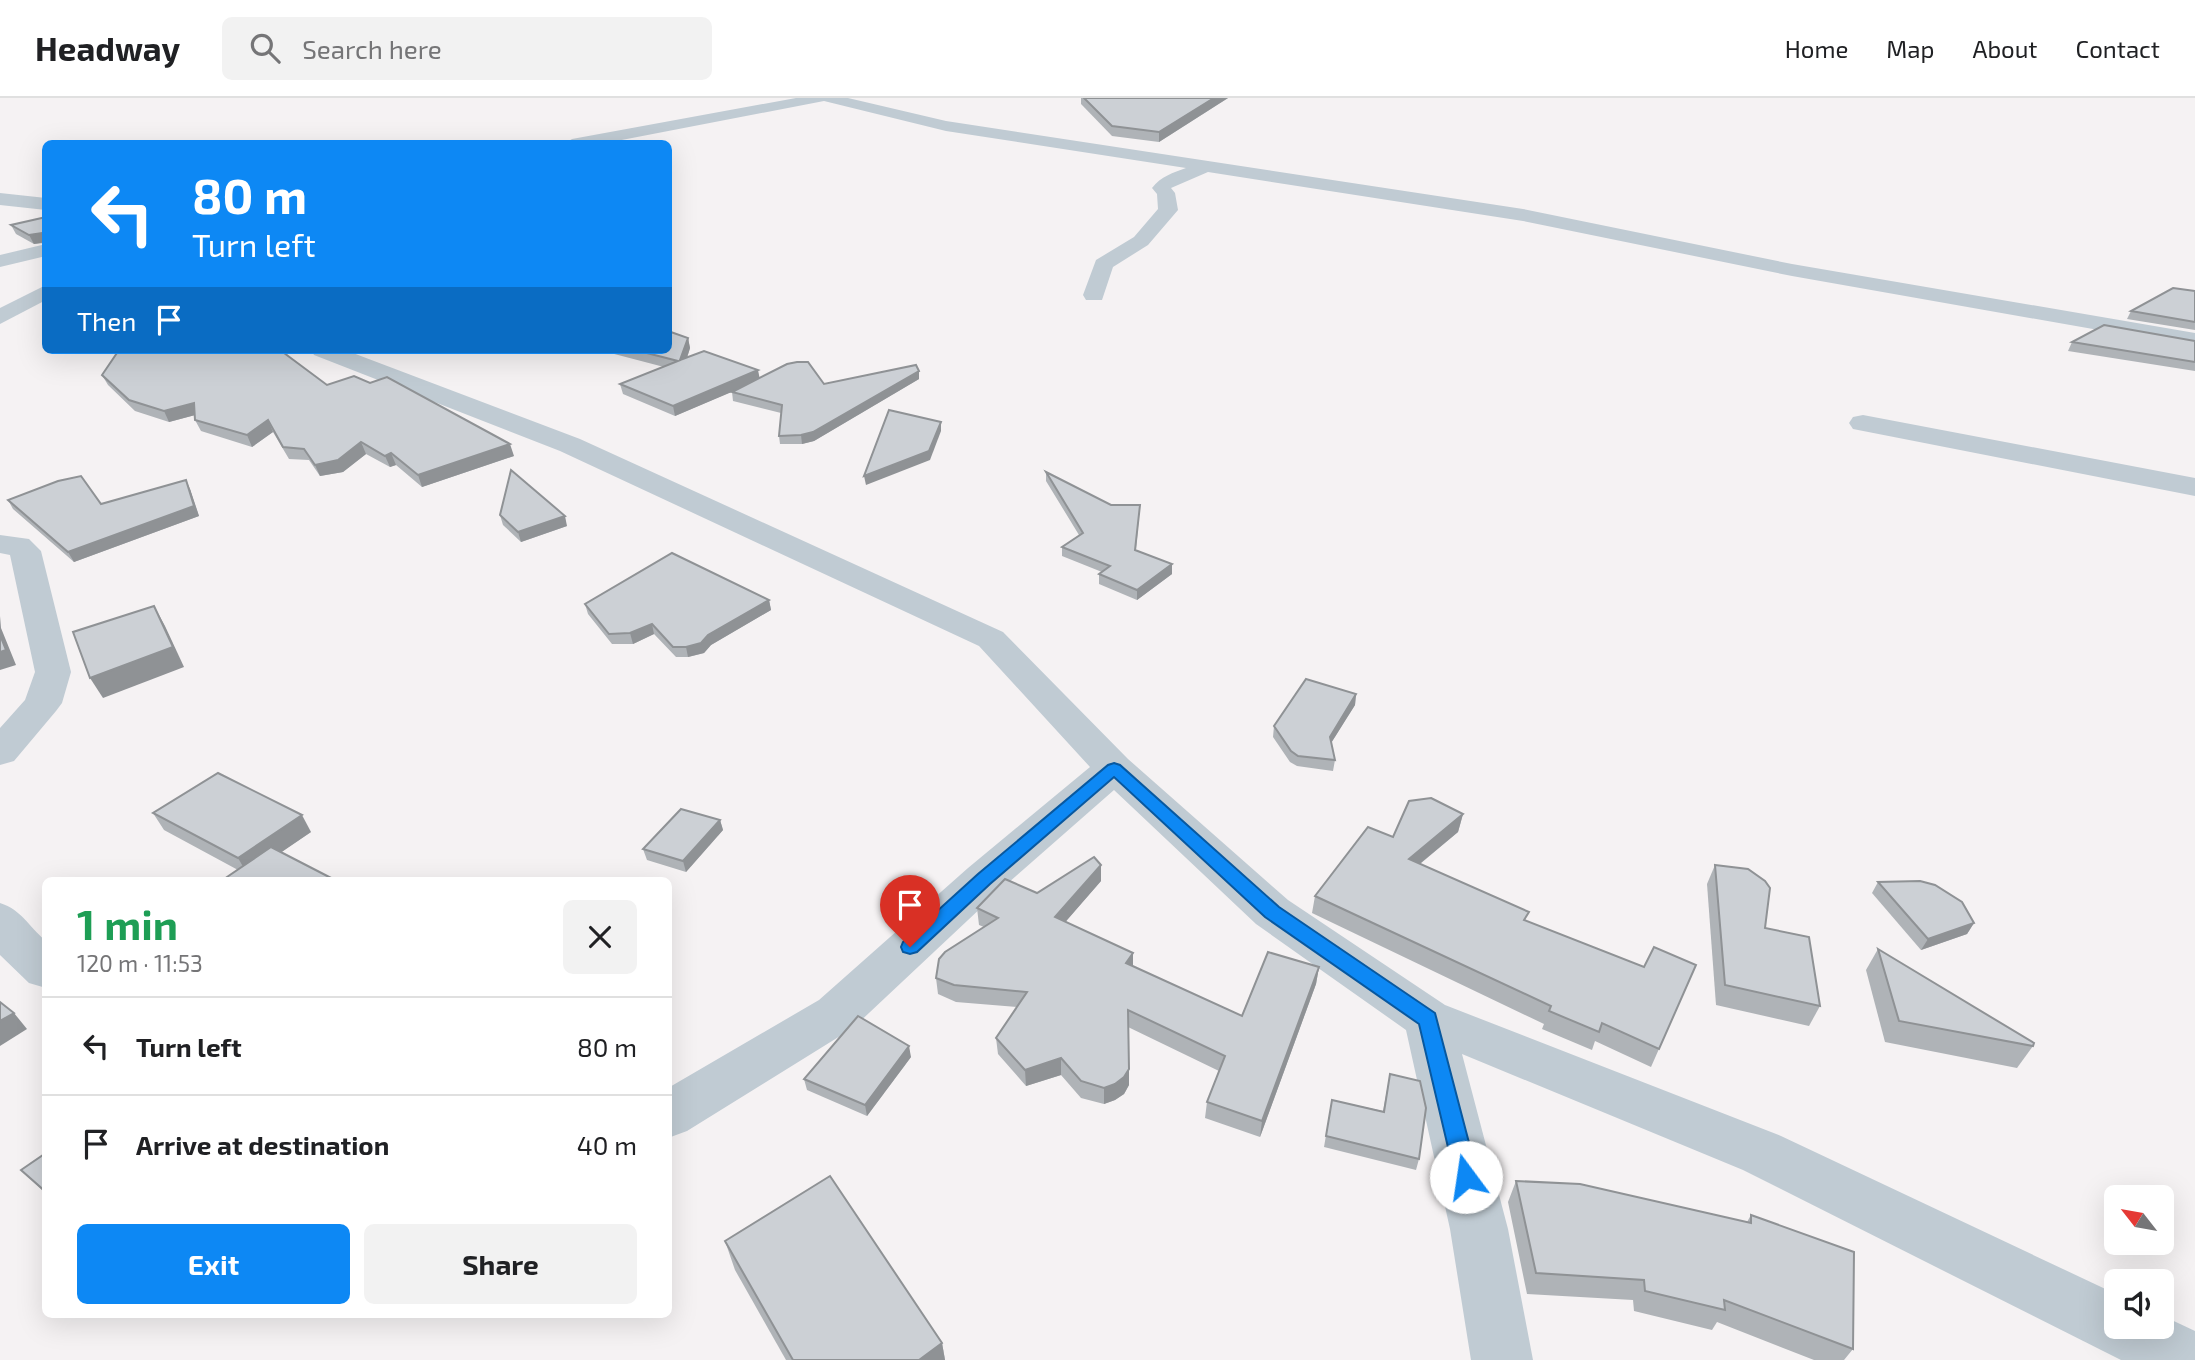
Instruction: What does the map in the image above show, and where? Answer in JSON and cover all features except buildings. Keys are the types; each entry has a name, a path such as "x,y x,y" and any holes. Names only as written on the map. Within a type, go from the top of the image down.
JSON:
{"street":[{"path":"594,140 820,98"},
{"path":"829,98 946,126 1523,215 1792,270 2195,340"},
{"path":"1094,295 1103,264 1141,242 1168,210 1166,193 1161,188 1167,182 1202,167"},
{"path":"0,199 42,204"},
{"path":"0,261 42,251"},
{"path":"0,269 42,274"},
{"path":"0,317 42,293"},
{"path":"333,354 570,445 991,639 1114,768 1272,912 1428,1019 1762,1153 2104,1320"},
{"path":"1863,423 2195,487"},
{"path":"0,544 18,546 25,551 53,672 43,703 0,752"},
{"path":"672,1113 836,1014 984,879 1114,768"},
{"path":"0,920 14,940 42,966"},
{"path":"1428,1019 1479,1229 1502,1360"},
{"path":"2143,1339 2187,1360"}],"route":[{"path":"910,947 984,879 1114,768 1272,912 1428,1019 1466,1177"}]}
